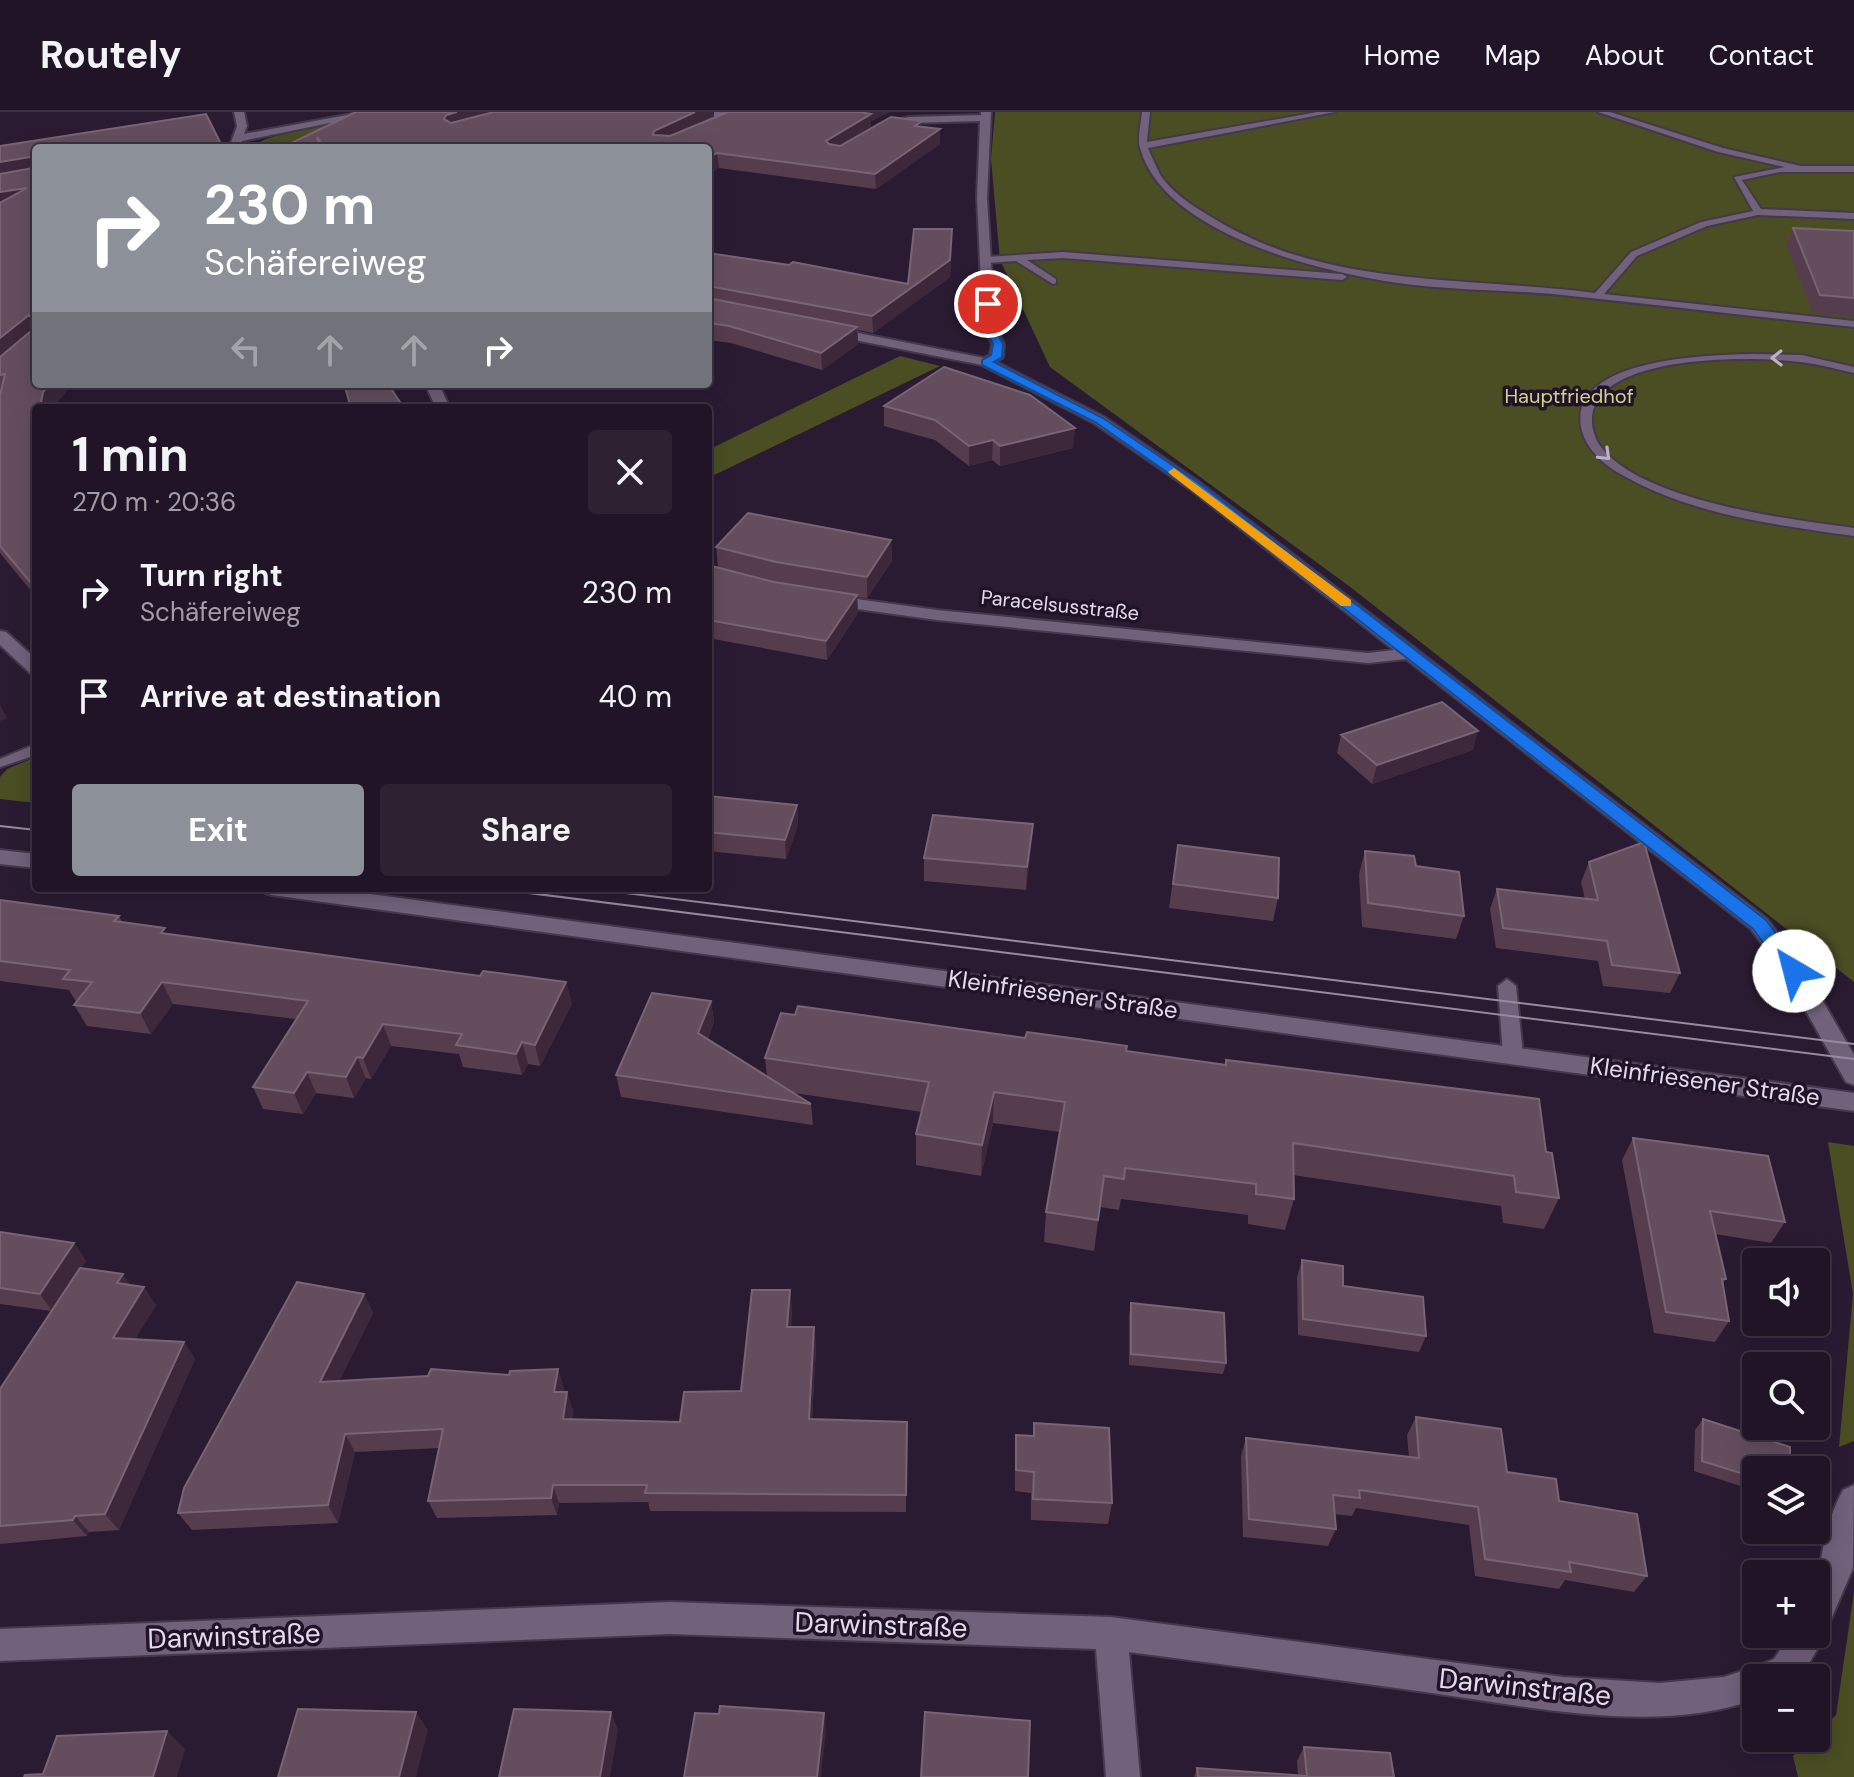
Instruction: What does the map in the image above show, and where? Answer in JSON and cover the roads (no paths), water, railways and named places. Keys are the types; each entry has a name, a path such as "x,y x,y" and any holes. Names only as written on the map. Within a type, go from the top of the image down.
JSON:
{"street":[{"path":"239,112 237,143 378,112"},
{"path":"689,112 700,115 754,112"},
{"path":"714,125 754,112"},
{"path":"873,132 885,124 909,120 986,115 982,170 989,326 998,344 996,357 986,362"},
{"path":"814,328 986,362 1111,428 1195,486 1759,924 1794,971 1854,1076"},
{"name":"Paracelsusstraße","path":"805,597 937,615 1353,656 1384,657 1410,653"},
{"path":"0,636 32,665"},
{"path":"0,857 32,861"},
{"name":"Kleinfriesener Straße","path":"302,892 1854,1102"},
{"path":"1830,1585 1837,1568 1847,1513 1854,1500"},
{"name":"Darwinstraße","path":"0,1645 670,1618 1111,1633 1563,1694 1660,1700 1724,1694 1742,1687"},
{"path":"1111,1633 1123,1777"}],"lane":[{"path":"1146,112 1143,145 1150,166 1165,188 1218,227 1266,248 1335,267 1413,282"},
{"path":"1143,145 1331,112"},
{"path":"1602,112 1721,150 1798,167"},
{"path":"1758,212 1737,179 1760,171 1798,167 1854,169"},
{"path":"1597,296 1634,254 1704,224 1758,212 1854,216"},
{"path":"986,260 1063,255 1558,290 1854,324"},
{"path":"1019,259 1053,281"},
{"path":"1854,370 1795,358 1692,361 1616,378 1595,394 1586,412 1586,432 1600,453 1626,473 1720,509 1783,523 1854,532"},
{"path":"3,763 32,751"},
{"path":"1507,986 1513,1055"}],"tram line":[{"path":"0,826 32,830"},
{"path":"521,892 1854,1059"},
{"path":"618,892 1854,1044"}],"park label":[{"name":"Hauptfriedhof","path":"1569,396"}]}
